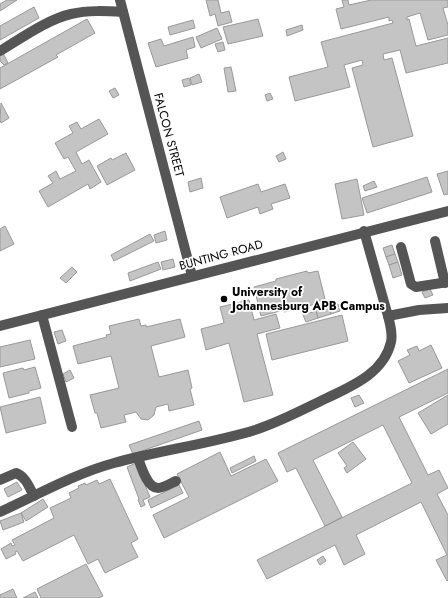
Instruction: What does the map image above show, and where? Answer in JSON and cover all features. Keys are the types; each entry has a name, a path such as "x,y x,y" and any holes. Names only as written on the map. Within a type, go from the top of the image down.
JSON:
{"street":[{"name":"FALCON STREET","path":"120,0 192,276"},
{"path":"0,51 48,23 70,14 90,11 123,12"},
{"name":"BUNTING ROAD","path":"0,326 364,231 448,211"},
{"path":"0,512 85,472 114,463 209,442 257,429 292,415 349,387 370,374 381,363 387,353 391,342 392,333 364,231"},
{"path":"401,247 411,284 416,287 447,282 435,240"},
{"path":"388,316 419,310 448,308"},
{"path":"42,315 72,427"},
{"path":"138,458 146,479 153,487 163,487 176,481"},
{"path":"0,480 16,473 24,478 34,496"}],"building":[{"path":"7,0 17,0 0,11 0,4"},
{"path":"206,0 218,0 221,13 229,11 232,22 218,26 215,14 210,16"},
{"path":"342,0 348,0 349,5 371,0 448,0 448,7 443,8 448,25 448,35 428,40 420,13 407,17 407,20 409,19 416,46 448,38 448,63 406,73 400,50 383,54 384,60 392,58 413,136 373,147 352,68 363,65 362,60 344,65 350,87 295,101 289,77 328,67 321,42 393,23 392,20 389,21 389,17 341,29 336,9 344,7"},
{"path":"34,7 39,18 0,40 0,26"},
{"path":"87,19 95,33 56,55 58,57 0,89 0,68"},
{"path":"258,19 263,36 228,44 223,27"},
{"path":"193,20 195,28 170,35 168,27"},
{"path":"302,25 303,30 287,36 286,30"},
{"path":"217,28 222,39 201,48 196,37"},
{"path":"193,37 195,47 186,50 188,58 156,67 148,43 161,39 164,46"},
{"path":"223,42 225,50 218,52 215,44"},
{"path":"3,53 8,63 4,65 0,61 0,54"},
{"path":"231,67 236,91 228,92 224,68"},
{"path":"199,74 202,82 192,85 190,78"},
{"path":"189,78 191,85 184,87 182,80"},
{"path":"115,88 119,95 113,98 109,91"},
{"path":"270,93 273,99 267,101 265,95"},
{"path":"1,103 9,118 1,123 0,120"},
{"path":"99,119 108,134 76,152 82,164 89,160 101,182 90,189 88,184 48,207 39,191 53,183 48,176 56,171 60,179 76,171 68,157 64,159 55,143 73,133 69,126 77,122 81,129"},
{"path":"283,152 286,159 279,162 276,156"},
{"path":"126,153 135,170 107,185 97,166 111,158 112,160"},
{"path":"448,171 448,194 444,195 437,174"},
{"path":"427,177 432,192 367,213 362,198"},
{"path":"201,178 203,188 190,192 188,182"},
{"path":"357,179 364,215 342,219 335,184"},
{"path":"374,181 377,187 365,191 363,186"},
{"path":"258,184 261,192 285,184 290,198 271,204 273,209 260,214 258,207 227,218 220,197"},
{"path":"5,226 14,244 0,251 0,229"},
{"path":"165,231 167,240 156,243 154,235"},
{"path":"150,234 154,241 114,261 111,255"},
{"path":"392,245 395,254 386,257 383,248"},
{"path":"395,254 398,262 389,265 386,257"},
{"path":"173,259 175,267 163,270 161,262"},
{"path":"158,262 161,269 130,281 128,273"},
{"path":"398,262 402,275 393,278 389,265"},
{"path":"72,267 77,272 66,283 60,278"},
{"path":"307,271 308,273 318,271 325,299 315,302 316,304 261,316 254,287 276,281 276,279"},
{"path":"430,289 433,295 425,298 422,292"},
{"path":"249,300 254,320 276,314 280,328 257,334 273,395 244,402 229,343 206,350 201,329 224,323 220,307"},
{"path":"338,304 340,311 331,314 328,307"},
{"path":"328,307 331,314 318,318 316,311"},
{"path":"316,311 318,318 306,322 303,315"},
{"path":"342,315 348,341 272,360 266,334"},
{"path":"139,319 141,326 146,325 146,327 180,319 185,337 151,346 159,377 188,370 192,388 190,389 194,405 169,411 168,404 156,407 154,415 148,420 141,419 136,412 124,415 126,422 101,428 90,395 119,388 111,356 78,364 73,346 107,337 106,335 111,334 109,326"},
{"path":"62,330 66,341 58,344 54,332"},
{"path":"30,340 35,359 0,367 0,347"},
{"path":"431,345 442,368 409,383 398,361 410,355 407,350 417,346 419,351"},
{"path":"35,367 41,388 9,398 3,373 23,368 24,370"},
{"path":"448,369 448,393 399,417 428,475 439,470 448,488 437,494 448,515 448,580 447,581 436,560 447,555 421,502 356,535 365,554 344,565 335,545 267,579 257,560 412,483 383,425 313,460 342,517 325,526 296,468 287,472 278,453"},
{"path":"70,370 74,378 66,382 63,374"},
{"path":"359,395 364,403 355,407 351,398"},
{"path":"448,395 448,424 431,434 418,413"},
{"path":"40,397 46,423 6,433 0,407"},
{"path":"199,421 202,430 133,454 129,445"},
{"path":"353,442 366,459 347,473 344,468 347,466 338,453"},
{"path":"220,452 231,476 266,459 278,481 164,538 153,515 189,497 177,474"},
{"path":"254,456 256,461 232,473 230,468"},
{"path":"136,463 150,497 143,500 145,505 141,507 127,467"},
{"path":"110,479 138,539 131,543 138,557 105,573 98,559 88,564 74,535 23,561 17,551 15,552 16,554 6,559 1,549 11,543 12,546 15,545 12,540 54,518 50,508 71,498 69,493 79,488 78,486 85,483 86,485 97,480 99,484"},
{"path":"17,482 22,490 8,497 4,489"},
{"path":"179,485 183,493 151,508 148,500"},
{"path":"43,499 48,507 26,521 21,513"},
{"path":"21,513 24,522 3,530 0,521"},
{"path":"323,556 326,561 320,565 317,560"},
{"path":"86,564 103,596 98,598 41,598 37,589"},
{"path":"13,589 17,598 0,598 0,595"},
{"path":"35,592 38,598 23,598"}],"place":[{"name":"University of Johannesburg APB Campus","path":"224,299"}]}
